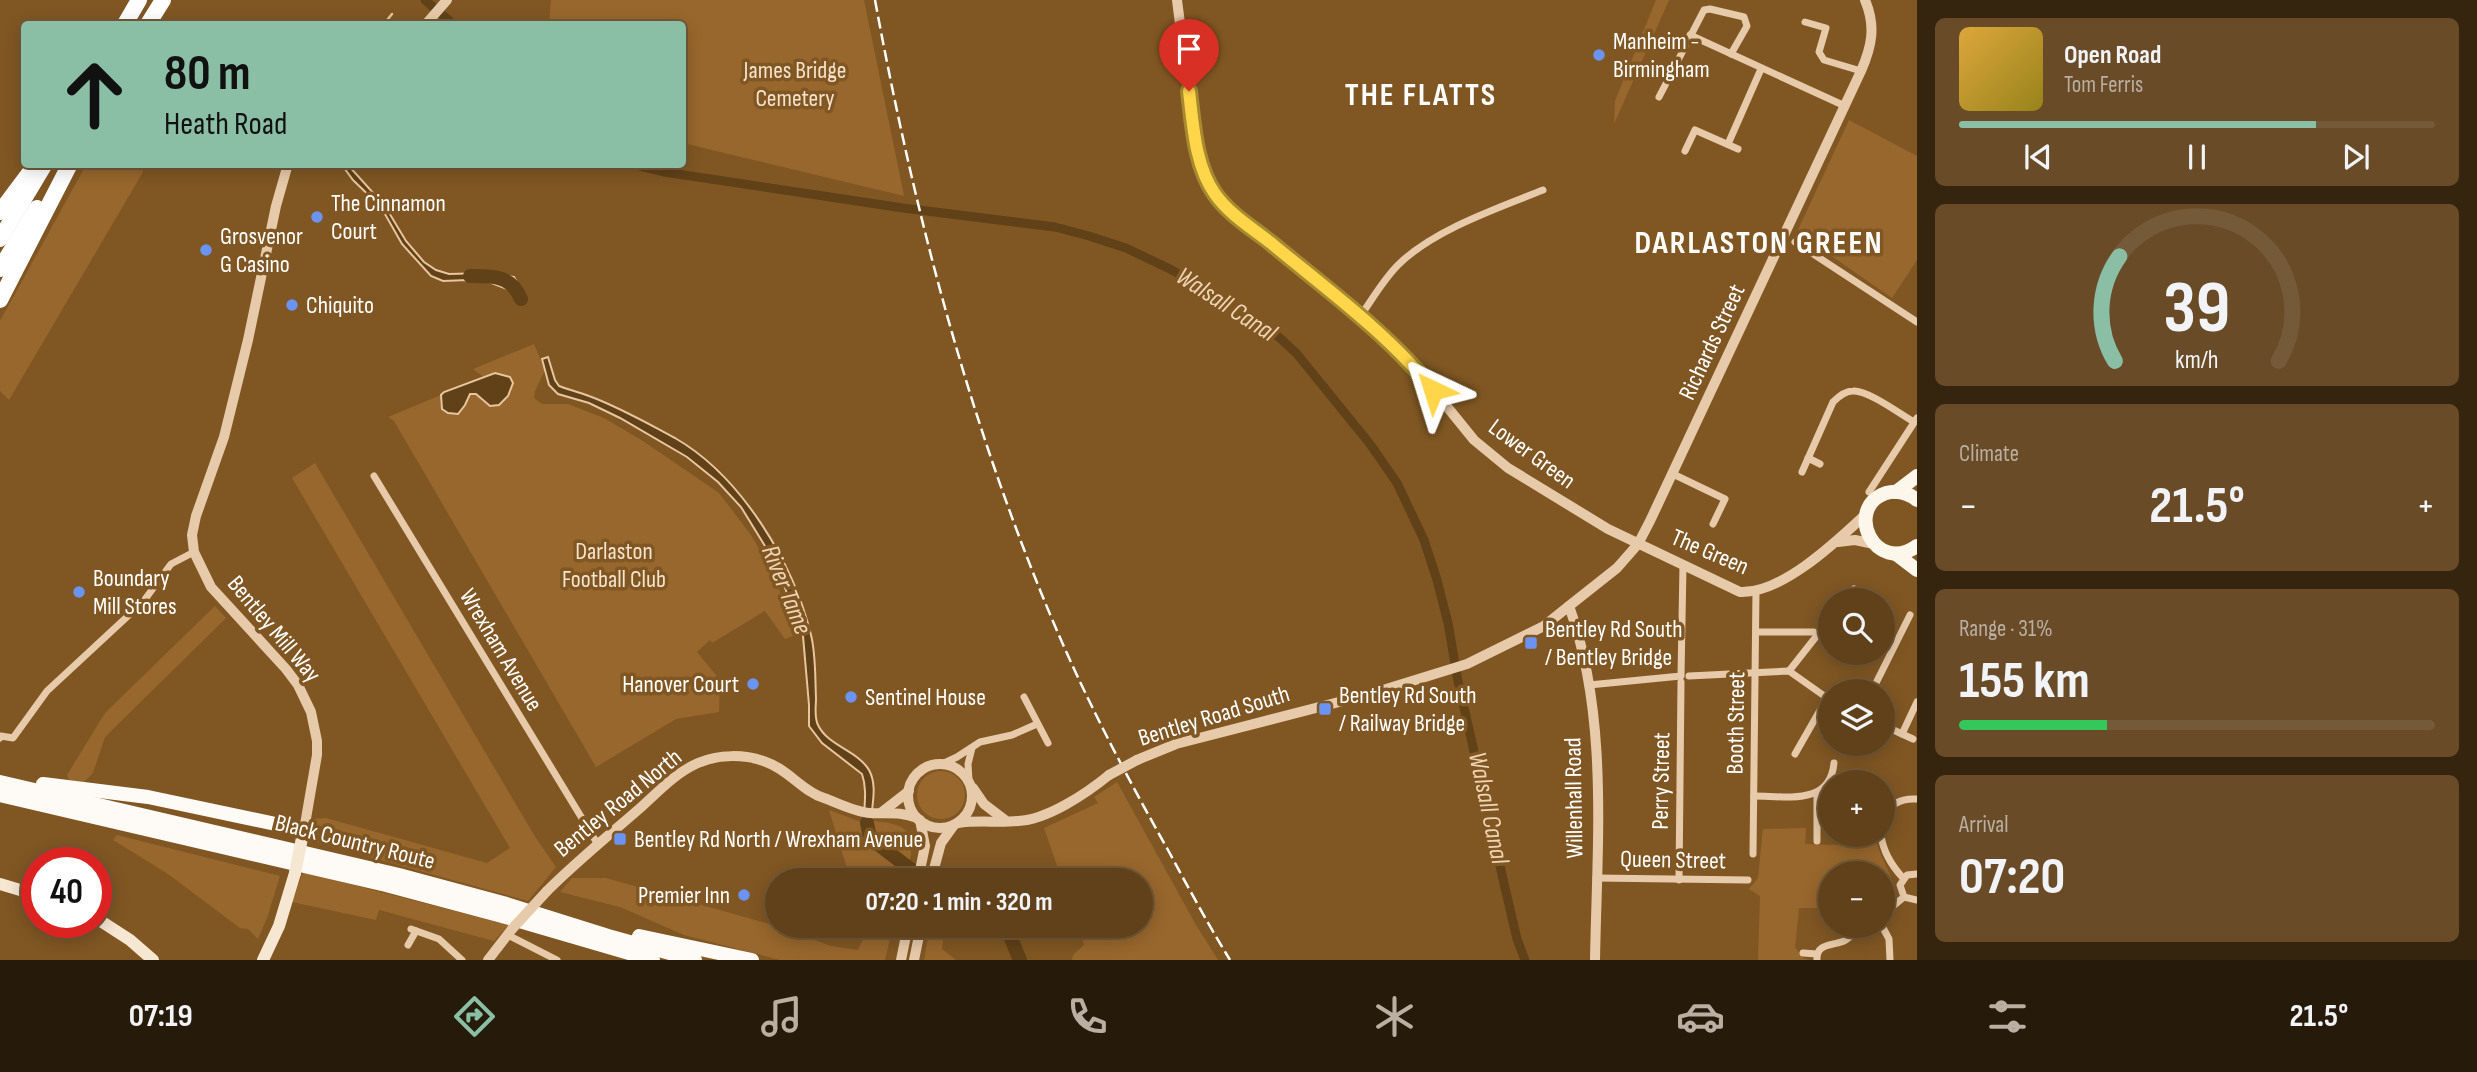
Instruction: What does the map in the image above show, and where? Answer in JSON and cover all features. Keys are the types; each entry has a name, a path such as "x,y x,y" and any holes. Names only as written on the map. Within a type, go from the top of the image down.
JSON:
{"highway":[{"path":"127,21 139,0"},
{"path":"150,21 163,0"},
{"path":"0,212 32,168"},
{"path":"0,239 43,168"},
{"path":"0,269 61,168"},
{"path":"0,300 68,168"},
{"path":"0,781 148,797 303,834"},
{"name":"Black Country Route","path":"0,781 361,866 559,919 608,936 695,960"},
{"name":"Black Country Route","path":"0,795 386,885 653,960"},
{"path":"559,919 752,960"},
{"path":"588,940 630,960"}],"main road":[{"path":"1917,476 1896,492 1879,497 1866,514 1866,527 1874,544 1882,550 1896,554 1917,570"},
{"path":"1896,492 1906,493 1917,500"},
{"path":"1896,554 1917,546"},
{"name":"Bentley Mill Way","path":"264,960 279,926 295,873 303,834"},
{"path":"0,884 21,890"},
{"path":"112,929 150,956 162,960"}],"street":[{"path":"429,21 447,0"},
{"name":"Lower Green","path":"1177,0 1198,147 1214,194 1416,369 1474,440 1492,457 1528,481 1638,544"},
{"name":"Richards Street","path":"1638,544 1674,474 1872,46 1873,27 1865,0"},
{"path":"1659,97 1704,10 1744,17 1746,26 1731,54"},
{"path":"1805,22 1826,28 1819,52 1824,60 1861,71"},
{"path":"1690,35 1845,106"},
{"path":"1728,144 1761,69"},
{"path":"1685,152 1695,130 1738,149"},
{"name":"Bentley Mill Way","path":"287,168 224,437 193,526 194,552 211,587 286,669 298,685 311,712 317,755 303,834"},
{"path":"1359,317 1389,274 1421,247 1466,222 1543,190"},
{"path":"1795,242 1917,322"},
{"path":"1802,472 1833,401 1854,390 1865,393 1916,420 1869,492"},
{"path":"1808,458 1820,464"},
{"path":"1674,474 1725,499 1713,524"},
{"name":"Wrexham Avenue","path":"374,476 597,844"},
{"name":"The Green","path":"1638,544 1740,592 1756,591 1784,579 1838,542 1866,514"},
{"path":"1838,542 1855,540 1874,544"},
{"path":"1544,626 1617,568 1638,544"},
{"path":"0,738 13,738 47,691 143,602 171,564 194,552"},
{"name":"Perry Street","path":"1679,880 1684,678 1683,565"},
{"name":"Booth Street","path":"1753,855 1756,591"},
{"name":"Willenhall Road","path":"1569,606 1581,637 1597,750 1595,960"},
{"path":"1878,679 1910,615"},
{"path":"1544,626 1566,629 1581,637"},
{"name":"Bentley Road South","path":"956,824 976,820 1026,821 1050,812 1137,760 1176,744 1441,673 1467,664 1544,626"},
{"path":"1757,632 1818,634"},
{"path":"1789,671 1818,635"},
{"path":"1589,685 1789,671 1818,691"},
{"path":"1024,696 1048,743"},
{"path":"1902,734 1917,702"},
{"path":"1795,754 1818,717"},
{"path":"942,764 980,742 1012,736 1037,724"},
{"path":"1895,731 1913,739"},
{"path":"933,868 940,843 965,817 972,802 968,764 972,747"},
{"name":"Bentley Road North","path":"488,960 547,891 597,844 679,774 699,762 720,757 765,761 782,769 810,794 860,811 901,812 918,819"},
{"path":"1834,763 1834,770"},
{"path":"920,868 925,840 918,819 911,809 909,791 919,771 942,764 955,767 969,781 984,804 1009,821"},
{"path":"881,812 909,791"},
{"path":"1754,796 1817,794 1817,841"},
{"path":"1895,804 1903,798 1917,799"},
{"path":"918,819 937,828 956,824"},
{"path":"1883,847 1893,866 1903,877"},
{"path":"1905,897 1900,885 1903,877 1917,874"},
{"name":"Queen Street","path":"1596,878 1748,880"},
{"path":"1905,897 1917,900"},
{"path":"1895,904 1905,897"},
{"path":"408,946 413,930 439,939 462,960"},
{"path":"510,932 556,960"},
{"path":"901,960 906,938"},
{"path":"914,960 919,938"},
{"path":"1803,953 1817,957 1826,945 1848,938"},
{"path":"1889,938 1890,960"}],"green space":[{"name":"James Bridge Cemetery","path":"551,0 864,0 904,196 686,144 686,21 549,21"},
{"path":"1656,0 1669,0 1614,124 1615,101"},
{"path":"1849,120 1917,156 1917,260 1892,298 1797,232"},
{"path":"84,168 143,168 9,400 0,391 0,321"},
{"name":"Darlaston Football Club","path":"534,344 545,370 534,398 542,404 568,404 604,418 719,493 751,535 774,575 795,635 785,639 765,611 712,643 710,640 697,652 720,680 719,712 676,719 596,767 394,421 388,417 441,395 440,405 465,405 470,394 476,394 484,403 495,373 485,378 473,369"},
{"path":"315,463 534,835 556,867 528,901 309,840 313,819 326,818 487,863 510,848 292,478"},
{"path":"215,606 226,618 105,737 93,773 84,782 69,780 67,775 105,713"},
{"path":"941,771 950,772 958,778 964,786 964,804 958,812 950,818 941,819 932,818 924,812 918,804 917,795 918,786 924,778 932,772"},
{"path":"1117,782 1218,960 1072,960 1073,955 1084,945 1082,938 1153,938 1153,868 1058,868 1044,828 1098,803 1094,797"},
{"path":"829,810 864,823 864,833 871,831 872,821 898,826 906,830 910,837 912,845 908,868 850,868 846,865"},
{"path":"1806,828 1805,844 1818,844 1818,847 1878,847 1884,861 1818,861 1818,908 1799,908 1795,947 1803,958 1810,960 1758,960 1760,896 1749,889 1758,878 1763,829"},
{"path":"117,835 280,876 258,939 248,929 240,928 168,874 113,840"},
{"path":"303,872 509,925 494,941 379,910 376,920 292,902"},
{"path":"572,878 606,878 765,923 765,938 809,938 831,946 858,950 864,938 890,938 885,960 780,960 684,935 620,907 560,892"},
{"path":"928,938 943,938 942,949 956,960 924,960"}],"water":[{"path":"344,168 351,168 385,206 406,241 424,262 449,274 486,273 514,277 525,297 521,299 512,291 489,282 443,281 431,276 402,244 381,207"},
{"path":"548,357 559,386 622,410 699,454 722,475 761,523 791,579 811,635 815,658 818,725 828,738 864,763 872,778 874,787 871,822 874,838 867,841 865,833 865,791 862,774 822,743 809,726 803,636 776,564 741,507 718,482 687,457 620,418 589,403 558,394 549,385 542,359"},
{"path":"495,373 510,377 513,383 508,396 499,405 490,406 476,394 470,394 458,414 442,409 441,395 444,392"}],"waterway":[{"name":"Walsall Canal","path":"425,0 450,21"},
{"path":"386,21 392,14"},
{"name":"Walsall Canal","path":"648,168 903,208 1055,227 1089,236 1126,248 1172,270 1265,326 1281,339 1297,354 1370,444 1397,483 1424,540 1448,623 1458,681 1506,892 1525,960"},
{"name":"River Tame","path":"470,276 494,277 507,281 521,299"},
{"name":"River Tame","path":"867,823 870,838 909,868"},
{"name":"River Tame","path":"1011,938 1020,960"}],"railway":[{"path":"875,0 908,162 928,242 972,401 998,479 1070,661 1138,797 1230,960"}],"place":[{"name":"Manheim - Birmingham","path":"1599,55"},
{"name":"The Cinnamon Court","path":"317,217"},
{"name":"Grosvenor G Casino","path":"206,250"},
{"name":"Chiquito","path":"292,305"},
{"name":"Boundary Mill Stores","path":"79,592"},
{"name":"Bentley Rd South / Bentley Bridge","path":"1531,643"},
{"name":"Hanover Court","path":"753,684"},
{"name":"Sentinel House","path":"851,697"},
{"name":"Bentley Rd South / Railway Bridge","path":"1325,709"},
{"name":"Bentley Rd North / Wrexham Avenue","path":"620,839"},
{"name":"Premier Inn","path":"744,895"}],"district":[{"name":"THE FLATTS","path":"1421,95"},
{"name":"DARLASTON GREEN","path":"1759,243"}],"route":[{"path":"1189,91 1198,147 1214,194 1401,353 1433,390"}]}
